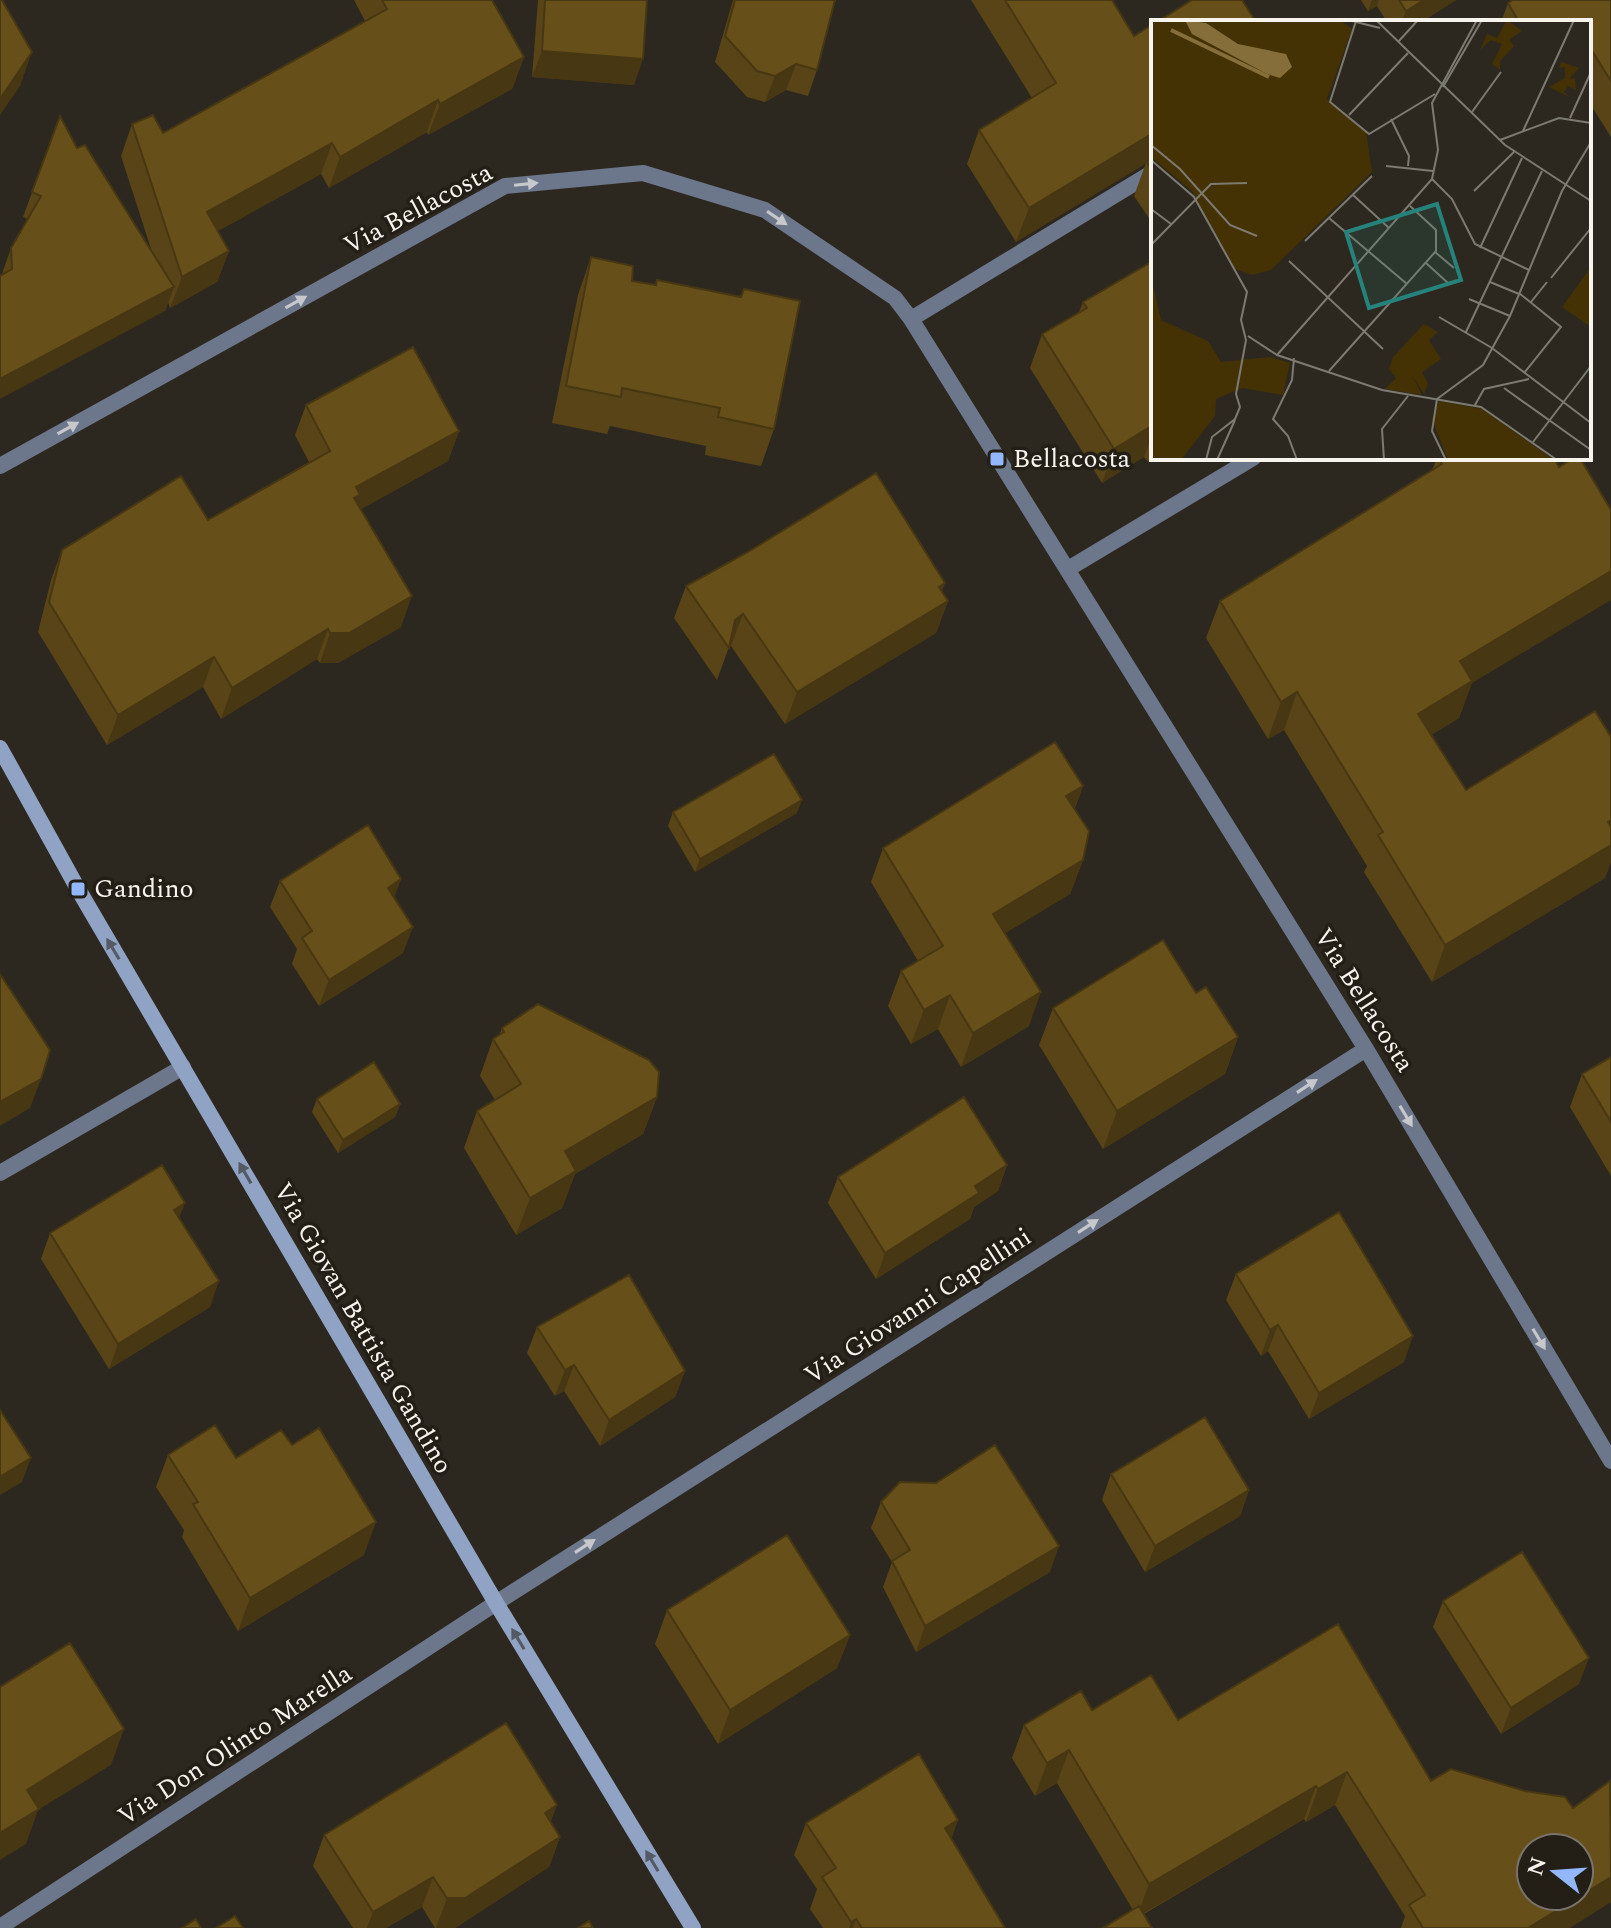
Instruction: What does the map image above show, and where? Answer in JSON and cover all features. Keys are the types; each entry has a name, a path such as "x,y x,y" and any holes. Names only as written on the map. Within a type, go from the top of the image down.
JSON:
{"street":[{"name":"Via Bellacosta","path":"0,466 505,186 643,173 765,210 895,298 911,319 1366,1049 1611,1461"},
{"path":"911,319 1151,173"},
{"path":"1068,569 1250,460"},
{"name":"Via Giovan Battista Gandino","path":"0,748 78,889 496,1603 693,1928"},
{"name":"Via Giovanni Capellini","path":"496,1603 1366,1049"},
{"path":"0,1173 183,1067"},
{"name":"Via Don Olinto Marella","path":"0,1927 496,1603"}],"building":[{"path":"0,0 32,52 0,99"},
{"path":"382,0 492,0 524,57 440,104 438,100 340,157 332,143 207,212 229,251 182,277 132,124 153,115 163,133 387,9"},
{"path":"545,0 647,0 643,59 542,51"},
{"path":"735,0 835,0 817,70 796,64 775,76 757,71 725,36"},
{"path":"1005,0 1112,0 1134,36 1151,25 1151,134 1029,208 979,130 1056,83"},
{"path":"1192,0 1242,0 1255,20 1160,20"},
{"path":"1399,0 1424,0 1406,11"},
{"path":"1513,0 1611,0 1611,81 1591,51 1591,20 1518,20 1508,3"},
{"path":"60,116 77,148 85,145 174,287 0,379 0,276 12,269 11,248 41,196 32,192"},
{"path":"591,257 633,266 632,281 656,285 657,280 741,297 744,289 800,301 774,429 718,417 720,408 622,388 621,397 566,386"},
{"path":"1151,262 1151,426 1114,449 1042,334 1087,308 1083,302"},
{"path":"413,347 459,431 356,487 360,495 354,498 412,596 349,633 330,633 328,629 232,688 214,657 118,715 49,602 62,550 181,476 208,520 330,451 306,405"},
{"path":"1439,460 1555,460 1559,467 1571,460 1581,460 1611,510 1611,571 1460,661 1472,681 1418,714 1466,790 1595,711 1611,737 1611,820 1608,822 1611,845 1445,945 1378,835 1383,832 1297,692 1281,702 1220,601 1442,464"},
{"path":"876,473 945,583 939,587 948,601 797,692 743,614 735,620 729,648 686,586 748,552"},
{"path":"1055,742 1083,786 1066,796 1089,831 1083,860 993,914 1041,992 973,1033 950,995 924,1010 901,971 943,946 883,848"},
{"path":"774,754 802,800 700,859 673,812"},
{"path":"368,825 401,879 388,888 413,927 329,980 302,938 312,931 280,881"},
{"path":"1163,940 1196,993 1206,987 1238,1037 1117,1111 1053,1008"},
{"path":"0,974 50,1050 41,1079 0,1102"},
{"path":"538,1004 649,1060 659,1072 657,1097 565,1151 576,1171 530,1198 477,1111 521,1084 493,1039 504,1032 502,1028"},
{"path":"1611,1057 1611,1122 1582,1074"},
{"path":"374,1062 400,1104 343,1140 317,1099"},
{"path":"964,1097 1007,1165 975,1186 979,1193 885,1253 838,1177"},
{"path":"162,1165 185,1203 174,1210 219,1281 118,1344 50,1233"},
{"path":"1339,1212 1413,1336 1319,1393 1278,1325 1270,1330 1236,1274"},
{"path":"629,1275 685,1371 609,1420 574,1365 565,1370 537,1327"},
{"path":"0,1410 31,1458 0,1477"},
{"path":"1205,1417 1249,1490 1155,1546 1111,1474"},
{"path":"215,1425 236,1458 281,1430 292,1445 319,1428 376,1522 250,1598 193,1504 198,1502 168,1455"},
{"path":"995,1445 1059,1546 925,1626 892,1561 910,1550 881,1502 900,1482 936,1483"},
{"path":"787,1535 850,1635 730,1710 667,1610"},
{"path":"1522,1552 1589,1658 1511,1708 1443,1601"},
{"path":"1338,1624 1431,1781 1451,1769 1525,1791 1565,1797 1573,1808 1610,1781 1611,1877 1595,1887 1595,1832 1515,1832 1515,1912 1554,1912 1528,1928 1423,1928 1409,1905 1425,1895 1347,1772 1318,1789 1316,1786 1149,1884 1069,1750 1047,1763 1024,1725 1081,1691 1092,1710 1151,1675 1178,1720"},
{"path":"70,1643 124,1729 27,1790 39,1809 0,1833 0,1687"},
{"path":"506,1723 557,1805 545,1813 560,1837 465,1898 447,1898 433,1877 373,1912 324,1835"},
{"path":"919,1754 958,1820 945,1828 1005,1928 862,1928 856,1919 851,1922 822,1877 836,1868 806,1823"},
{"path":"1139,1906 1152,1928 1103,1928"},
{"path":"235,1916 243,1928 216,1928"},
{"path":"196,1919 201,1928 182,1928"},
{"path":"589,1921 593,1928 578,1928"}],"place":[{"name":"Bellacosta","path":"997,459"},
{"name":"Gandino","path":"78,889"}]}
